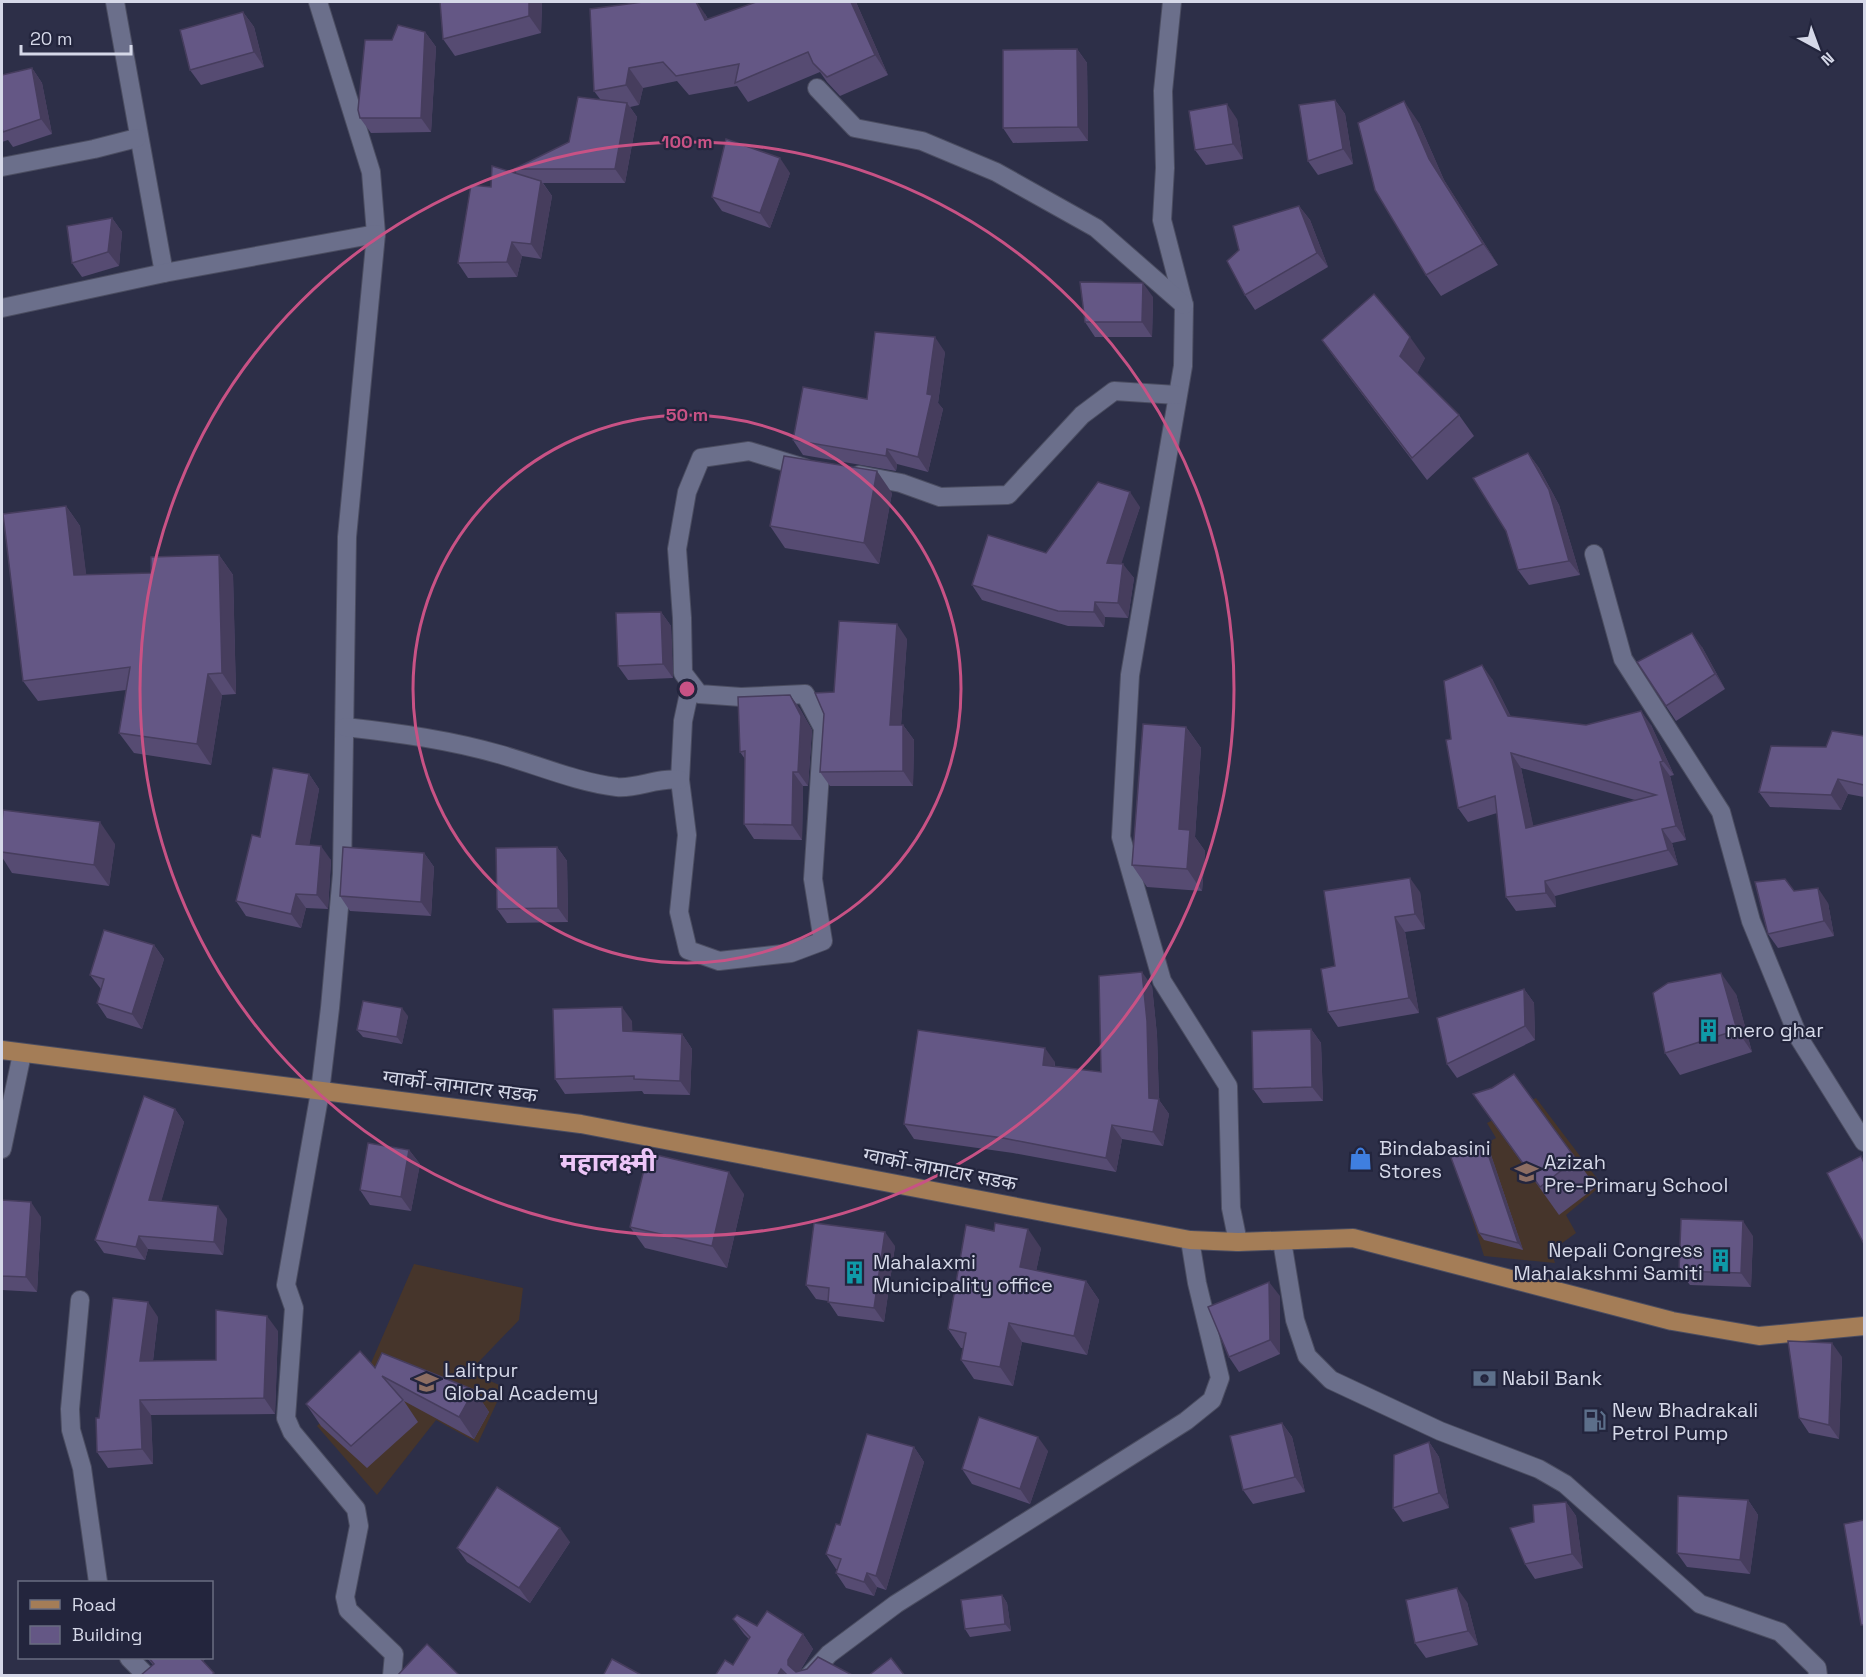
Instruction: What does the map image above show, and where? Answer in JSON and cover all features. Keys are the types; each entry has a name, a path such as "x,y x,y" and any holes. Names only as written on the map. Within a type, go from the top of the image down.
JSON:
{"main road":[{"name":"ग्वार्को-लामाटार सडक","path":"2,1050 581,1124 1190,1240 1238,1242 1353,1238 1661,1318 1759,1336 1864,1326"}],"street":[{"path":"115,2 137,138 164,273"},
{"path":"318,2 371,172 376,234 347,537 342,874 320,1092 286,1285 294,1308 286,1418 292,1432 356,1509 359,1526 345,1597 348,1610 393,1654 392,1676"},
{"path":"1172,2 1163,91 1165,168 1162,220 1184,305 1183,366 1131,675 1121,837 1162,981 1228,1086 1231,1208 1238,1242"},
{"path":"817,88 855,128 922,141 996,172 1096,228 1184,305"},
{"path":"2,167 137,138"},
{"path":"2,308 164,273 376,234"},
{"path":"691,684 683,721 680,780 687,835 679,912 688,950 719,961 791,953 822,941 813,879 823,728 804,694 741,697 699,694 683,673 677,549 687,492 701,458 748,451 804,468 834,470 901,483 940,497 1008,495 1082,415 1114,391 1177,396"},
{"path":"1594,554 1623,659 1722,812 1751,921 1799,1038 1864,1142"},
{"path":"345,727 425,736 501,755 568,777 620,787 665,778 680,780"},
{"path":"2,1149 22,1054"},
{"path":"809,1676 829,1654 896,1604 1186,1421 1212,1400 1220,1378 1197,1283 1190,1240"},
{"path":"1282,1241 1295,1320 1307,1356 1330,1380 1440,1431 1539,1469 1556,1479 1700,1604 1780,1632 1816,1668 1818,1676"},
{"path":"80,1300 70,1409 71,1430 82,1468 98,1581"},
{"path":"130,1659 147,1676"}],"shaded area":[{"name":"Azizah Pre-Primary School","path":"1536,1098 1602,1185 1566,1215 1576,1233 1551,1251 1555,1263 1484,1256 1454,1161 1496,1138 1487,1123"},
{"name":"Lalitpur Global Academy","path":"414,1264 523,1288 519,1320 469,1372 504,1387 478,1443 436,1420 377,1495 317,1426 365,1377"}],"building":[{"path":"440,2 529,2 529,16 443,39"},
{"path":"643,2 696,2 705,20 756,2 851,2 875,55 827,77 813,63 808,52 735,83 739,64 676,76 663,62 629,68 626,85 594,91 590,9"},
{"path":"243,12 254,52 190,70 180,30"},
{"path":"398,25 425,32 421,118 360,118 358,110 365,40 392,40"},
{"path":"1077,49 1078,127 1003,128 1003,50"},
{"path":"32,68 41,119 3,132 2,75"},
{"path":"578,97 627,103 615,169 514,169 569,142"},
{"path":"1335,100 1343,149 1308,161 1299,105"},
{"path":"1404,101 1429,159 1483,244 1426,275 1375,190 1358,123"},
{"path":"1227,104 1233,144 1195,150 1189,111"},
{"path":"726,139 780,158 760,213 712,197"},
{"path":"492,166 541,181 531,244 512,242 507,262 458,263 471,185 491,187"},
{"path":"1299,206 1317,253 1245,295 1227,261 1239,250 1233,226"},
{"path":"112,218 108,252 72,263 67,226"},
{"path":"1080,282 1143,283 1142,322 1085,322"},
{"path":"1374,294 1410,337 1400,356 1459,415 1412,458 1322,340"},
{"path":"875,332 935,337 927,394 932,395 918,457 887,449 886,456 793,440 803,387 867,399"},
{"path":"1528,453 1549,490 1569,561 1518,570 1506,531 1473,478"},
{"path":"784,456 877,471 864,543 770,526"},
{"path":"1098,482 1130,492 1107,563 1123,564 1118,603 1095,602 1094,612 1058,611 972,585 988,535 1046,553"},
{"path":"66,506 74,575 151,573 151,557 219,555 222,673 208,674 197,744 119,733 130,667 23,681 3,514"},
{"path":"661,612 663,664 618,666 616,613"},
{"path":"839,621 897,624 890,725 903,725 903,771 820,772 824,714 815,693 834,692"},
{"path":"1692,633 1715,674 1666,706 1637,662"},
{"path":"1482,665 1508,716 1586,725 1641,711 1663,761 1660,762 1676,826 1662,829 1668,850 1545,881 1546,893 1506,897 1495,796 1458,808 1446,740 1451,739 1444,681","holes":["1511,753 1656,795 1526,828"]},
{"path":"790,695 801,716 798,772 793,772 792,825 744,824 745,751 740,752 738,697"},
{"path":"1143,724 1186,727 1179,829 1190,830 1187,869 1132,865"},
{"path":"1832,731 1864,736 1864,785 1838,779 1831,795 1759,792 1771,746 1826,747"},
{"path":"273,768 309,774 296,844 321,846 317,895 296,894 291,914 236,901 252,835 260,837"},
{"path":"3,810 100,822 94,865 2,852"},
{"path":"343,847 424,853 421,902 340,896"},
{"path":"557,847 558,908 497,909 496,848"},
{"path":"1410,878 1415,914 1395,917 1409,998 1328,1012 1321,969 1335,966 1324,891"},
{"path":"1785,879 1794,891 1818,888 1824,921 1768,934 1755,882"},
{"path":"104,930 154,945 132,1014 97,1003 104,979 90,975"},
{"path":"1142,972 1147,1021 1149,1098 1159,1099 1153,1132 1112,1125 1106,1158 1003,1138 904,1124 918,1030 1045,1048 1043,1065 1101,1072 1099,976"},
{"path":"1721,973 1737,1030 1665,1053 1653,993 1668,983"},
{"path":"1524,989 1525,1026 1447,1064 1437,1018"},
{"path":"363,1001 402,1008 397,1037 357,1030"},
{"path":"622,1007 623,1031 682,1034 680,1081 634,1079 634,1076 555,1079 553,1009"},
{"path":"1311,1029 1312,1087 1253,1089 1252,1031"},
{"path":"1514,1074 1576,1159 1540,1187 1473,1094 1492,1088"},
{"path":"144,1096 175,1109 149,1200 218,1206 214,1242 139,1236 136,1247 95,1240"},
{"path":"368,1143 409,1150 401,1197 360,1190"},
{"path":"1485,1145 1518,1243 1479,1233 1450,1155"},
{"path":"648,1153 729,1172 712,1246 630,1227"},
{"path":"1861,1156 1864,1163 1864,1244 1827,1173"},
{"path":"2,1200 31,1202 26,1277 2,1276"},
{"path":"1681,1219 1743,1221 1741,1273 1679,1271"},
{"name":"Mahalaxmi Municipality office","path":"814,1223 885,1232 874,1308 828,1302 829,1288 806,1285"},
{"path":"995,1223 1028,1229 1020,1267 1086,1281 1074,1336 1009,1323 1000,1367 961,1360 966,1333 948,1329 966,1225 994,1231"},
{"path":"1269,1282 1270,1340 1229,1357 1208,1307"},
{"path":"113,1298 148,1302 140,1361 216,1360 216,1310 267,1316 264,1398 140,1400 142,1449 97,1452 96,1418 99,1418"},
{"path":"1788,1341 1832,1343 1829,1425 1799,1418"},
{"path":"360,1351 375,1368 382,1353 474,1390 459,1417 382,1376 403,1400 351,1446 306,1404"},
{"path":"979,1417 1038,1437 1020,1489 962,1469"},
{"path":"1282,1423 1295,1477 1243,1490 1230,1436"},
{"path":"867,1434 914,1447 876,1576 867,1573 864,1582 836,1573 841,1559 826,1554 836,1524 840,1525"},
{"path":"1429,1442 1439,1493 1393,1508 1394,1455"},
{"path":"497,1487 560,1528 519,1588 457,1548"},
{"path":"1678,1496 1748,1500 1740,1560 1677,1553"},
{"path":"1566,1502 1572,1554 1525,1564 1510,1528 1534,1522 1533,1505"},
{"path":"1864,1520 1864,1625 1861,1625 1844,1524"},
{"path":"1457,1588 1468,1631 1415,1643 1406,1600"},
{"path":"1002,1595 1005,1624 965,1629 961,1600"},
{"path":"767,1611 803,1634 788,1660 788,1665 796,1672 807,1669 818,1657 854,1676 788,1676 781,1669 777,1676 715,1676 725,1660 733,1665 750,1637 733,1619 737,1615 757,1626"},
{"path":"427,1644 460,1676 397,1676"},
{"path":"891,1658 905,1676 868,1676"},
{"path":"150,1659 201,1659 214,1673 211,1676 140,1676 154,1664"},
{"path":"612,1659 643,1676 603,1676"}],"place":[{"name":"mero ghar","path":"1708,1030"},
{"name":"Bindabasini Stores","path":"1361,1159"},
{"name":"Azizah Pre-Primary School","path":"1526,1173"},
{"name":"Nepali Congress Mahalakshmi Samiti","path":"1721,1261"},
{"name":"Mahalaxmi Municipality office","path":"855,1273"},
{"name":"Nabil Bank","path":"1484,1378"},
{"name":"Lalitpur Global Academy","path":"426,1382"},
{"name":"New Bhadrakali Petrol Pump","path":"1594,1421"}],"district":[{"name":"महालक्ष्मी","path":"608,1162"}]}
